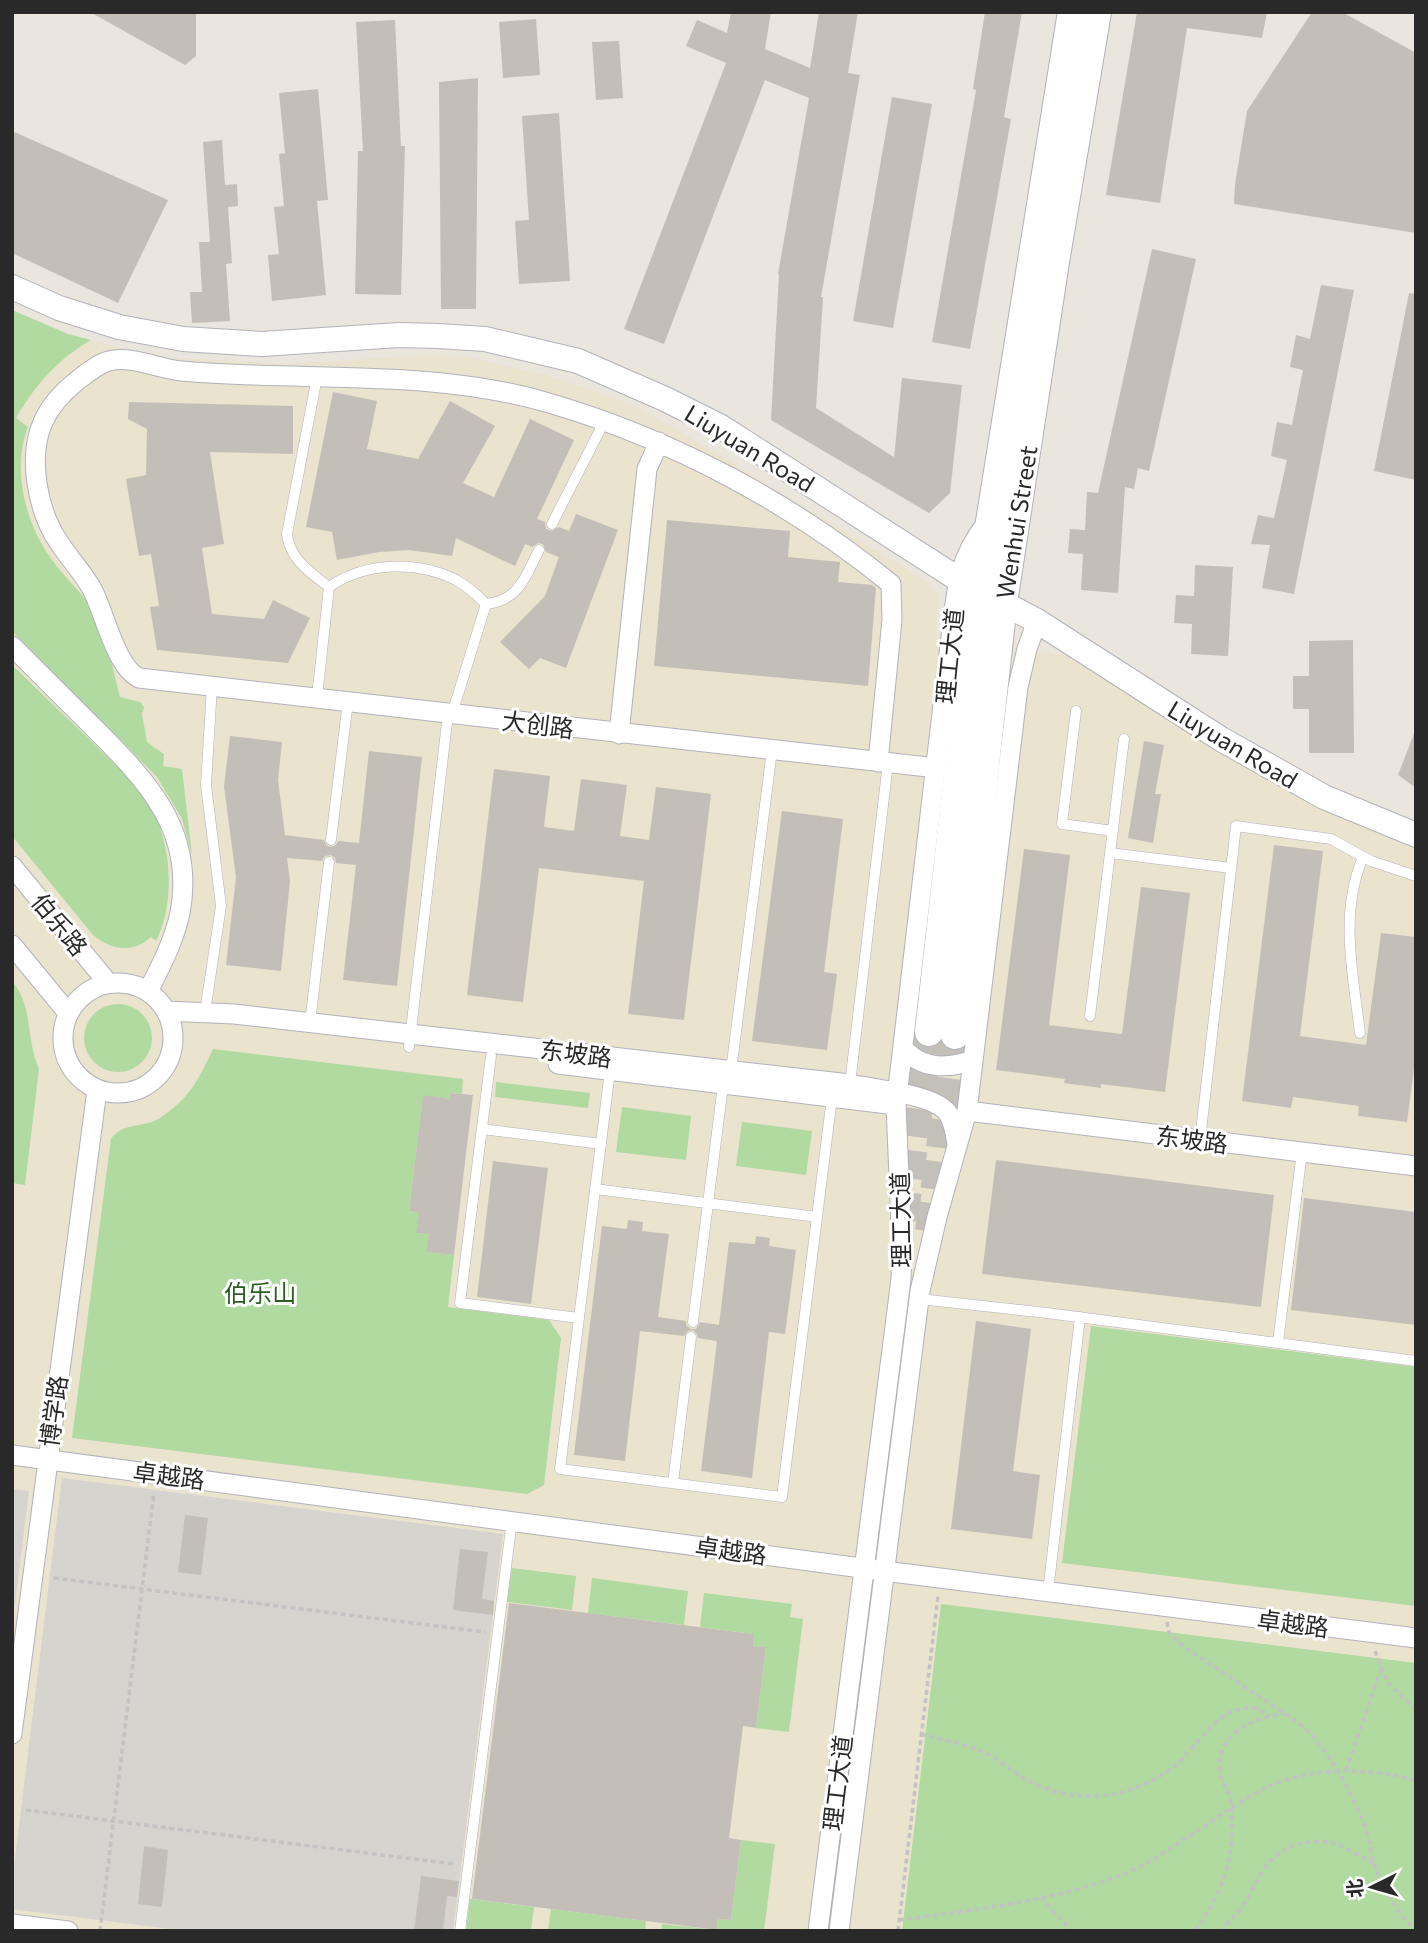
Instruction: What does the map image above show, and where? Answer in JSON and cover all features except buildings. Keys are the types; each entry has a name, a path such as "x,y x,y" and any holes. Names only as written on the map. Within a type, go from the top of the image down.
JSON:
{"main road":[{"name":"Wenhui Street","path":"942,1033 980,591 1072,12"},
{"name":"Wenhui Street","path":"980,591 1055,262 1097,12"}],"street":[{"name":"Liuyuan Road","path":"12,287 59,308 119,327 183,339 261,344 399,335 438,336 485,339 578,361 721,427 980,591 1037,621 1188,719 1324,797 1416,835"},
{"name":"大创路","path":"317,377 179,370 113,360 79,379 50,410 39,434 37,452 37,473 46,516 55,536 91,588 124,667 139,678 937,768"},
{"path":"317,377 404,381 491,390 546,402 659,442 695,458 856,556 891,584 892,620 883,762"},
{"path":"619,734 647,468 659,442"},
{"name":"理工大道","path":"818,1931 901,1279 897,1100 903,1048 937,768 980,591"},
{"name":"理工大道","path":"839,1931 919,1299 937,1217 967,1111 1018,687 1037,621"},
{"path":"12,646 136,771 167,814 179,849 182,900 171,944 148,991"},
{"name":"伯乐路","path":"12,866 108,983"},
{"name":"伯乐路","path":"12,945 68,1013"},
{"path":"108,983 129,984 148,991 168,1017 173,1045 165,1066 150,1083 130,1092 108,1093 97,1090 78,1077 66,1057 62,1035 68,1013 81,996 108,983"},
{"name":"东坡路","path":"168,1017 205,1012 310,1023 491,1056 610,1071 850,1084 897,1100"},
{"name":"东坡路","path":"168,1017 234,1026 409,1041 727,1078 832,1097 929,1101 944,1109 952,1121 957,1145"},
{"path":"903,1048 919,1061 936,1066 973,1060"},
{"name":"博学路","path":"12,1734 97,1090"},
{"name":"东坡路","path":"967,1111 1416,1166"},
{"name":"卓越路","path":"12,1455 884,1571 1416,1638"},
{"path":"12,1924 68,1931"}],"lane":[{"path":"317,377 287,534 290,550 296,560 329,587"},
{"path":"552,524 604,422"},
{"path":"329,587 355,572 383,567 409,568 456,580 486,604 503,601 514,594 539,550"},
{"path":"317,697 329,587"},
{"path":"409,1041 450,714 486,604"},
{"path":"205,1012 220,927 221,906 205,785 212,686"},
{"path":"331,840 348,701"},
{"path":"1076,711 1062,824 1113,831"},
{"path":"1090,1016 1124,739"},
{"path":"693,1322 772,750"},
{"path":"850,1084 883,762"},
{"path":"1200,1140 1236,826 1331,839 1363,857 1416,876"},
{"path":"1110,852 1231,868"},
{"path":"1360,1033 1348,936 1355,876 1363,857"},
{"path":"310,1023 328,862"},
{"path":"491,1056 460,1303 579,1318"},
{"path":"610,1071 560,1469 782,1497 832,1097"},
{"path":"482,1129 601,1144"},
{"path":"1278,1342 1302,1152"},
{"path":"595,1189 817,1217"},
{"path":"919,1299 1416,1361"},
{"path":"1048,1592 1080,1317"},
{"path":"673,1483 691,1337"},
{"path":"460,1931 512,1520"}],"path":[{"path":"100,1931 156,1473"},
{"path":"54,1578 485,1632"},
{"path":"898,1931 940,1578"},
{"path":"1168,1607 1168,1630 1171,1636 1309,1732 1337,1771 1364,1824 1374,1863 1393,1902 1416,1931"},
{"path":"1369,1632 1381,1669 1393,1691 1416,1710"},
{"path":"1346,1770 1381,1669"},
{"path":"921,1734 986,1753 1043,1788 1102,1796 1129,1790 1167,1772 1210,1728 1233,1710 1255,1709 1270,1716"},
{"path":"1195,1931 1218,1895 1227,1871 1232,1838 1230,1797 1220,1772 1223,1748 1229,1738 1244,1725 1284,1714"},
{"path":"899,1920 1041,1897 1126,1873 1153,1860 1259,1791 1280,1782 1346,1770 1416,1780"},
{"path":"26,1810 456,1864"},
{"path":"1220,1931 1242,1907 1265,1867 1278,1854 1295,1844 1320,1841 1338,1844 1374,1863"},
{"path":"1041,1897 1071,1931"}],"shaded area":[{"path":"12,310 68,334 173,358 288,364 428,355 468,357 553,377 632,405 925,580 937,593 935,636 1070,656 1416,845 1416,1931 12,1931"},
{"path":"62,1478 503,1534 453,1931 186,1931 12,1909 12,1882"},
{"path":"12,1489 29,1491 12,1628"}],"green space":[{"path":"12,310 68,334 91,340 48,374 16,418 28,427 21,462 24,498 36,533 45,549 95,614 120,697 140,702 144,707 142,714 147,742 164,754 163,766 182,769 192,855 182,819 157,777 12,631"},
{"path":"12,665 126,775 153,811 164,842 169,876 166,910 156,941 151,937 136,946 122,948 107,944 93,935 12,836"},
{"path":"12,981 24,1001 39,1069 25,1185 12,1183"},
{"path":"118,1004 131,1007 142,1014 149,1025 152,1038 149,1051 142,1062 131,1069 118,1072 105,1069 94,1062 87,1051 84,1038 87,1025 94,1014 105,1007"},
{"name":"伯乐山","path":"213,1049 463,1079 462,1094 451,1093 450,1099 423,1096 409,1211 419,1213 417,1233 429,1234 427,1252 454,1255 448,1307 549,1320 561,1338 544,1485 527,1494 72,1438 111,1139 121,1130 160,1118 179,1103 198,1079"},
{"path":"496,1082 590,1093 588,1108 495,1097"},
{"path":"622,1107 691,1116 686,1160 616,1152"},
{"path":"742,1122 812,1131 806,1175 736,1166"},
{"path":"1091,1326 1416,1367 1416,1606 1062,1563"},
{"path":"512,1568 576,1576 572,1610 507,1602"},
{"path":"592,1578 688,1591 684,1625 588,1613"},
{"path":"704,1593 792,1604 790,1617 803,1619 789,1732 756,1728 766,1647 753,1646 754,1634 700,1627"},
{"path":"941,1604 1416,1663 1416,1931 902,1931"},
{"path":"741,1840 775,1844 764,1931 661,1931 662,1924 717,1930 718,1919 731,1920"},
{"path":"470,1899 534,1907 531,1931 466,1931"},
{"path":"551,1909 646,1921 645,1931 548,1931"}],"tunnel":[{"path":"904,1220 929,1032"},
{"path":"929,1231 955,1035"}]}
